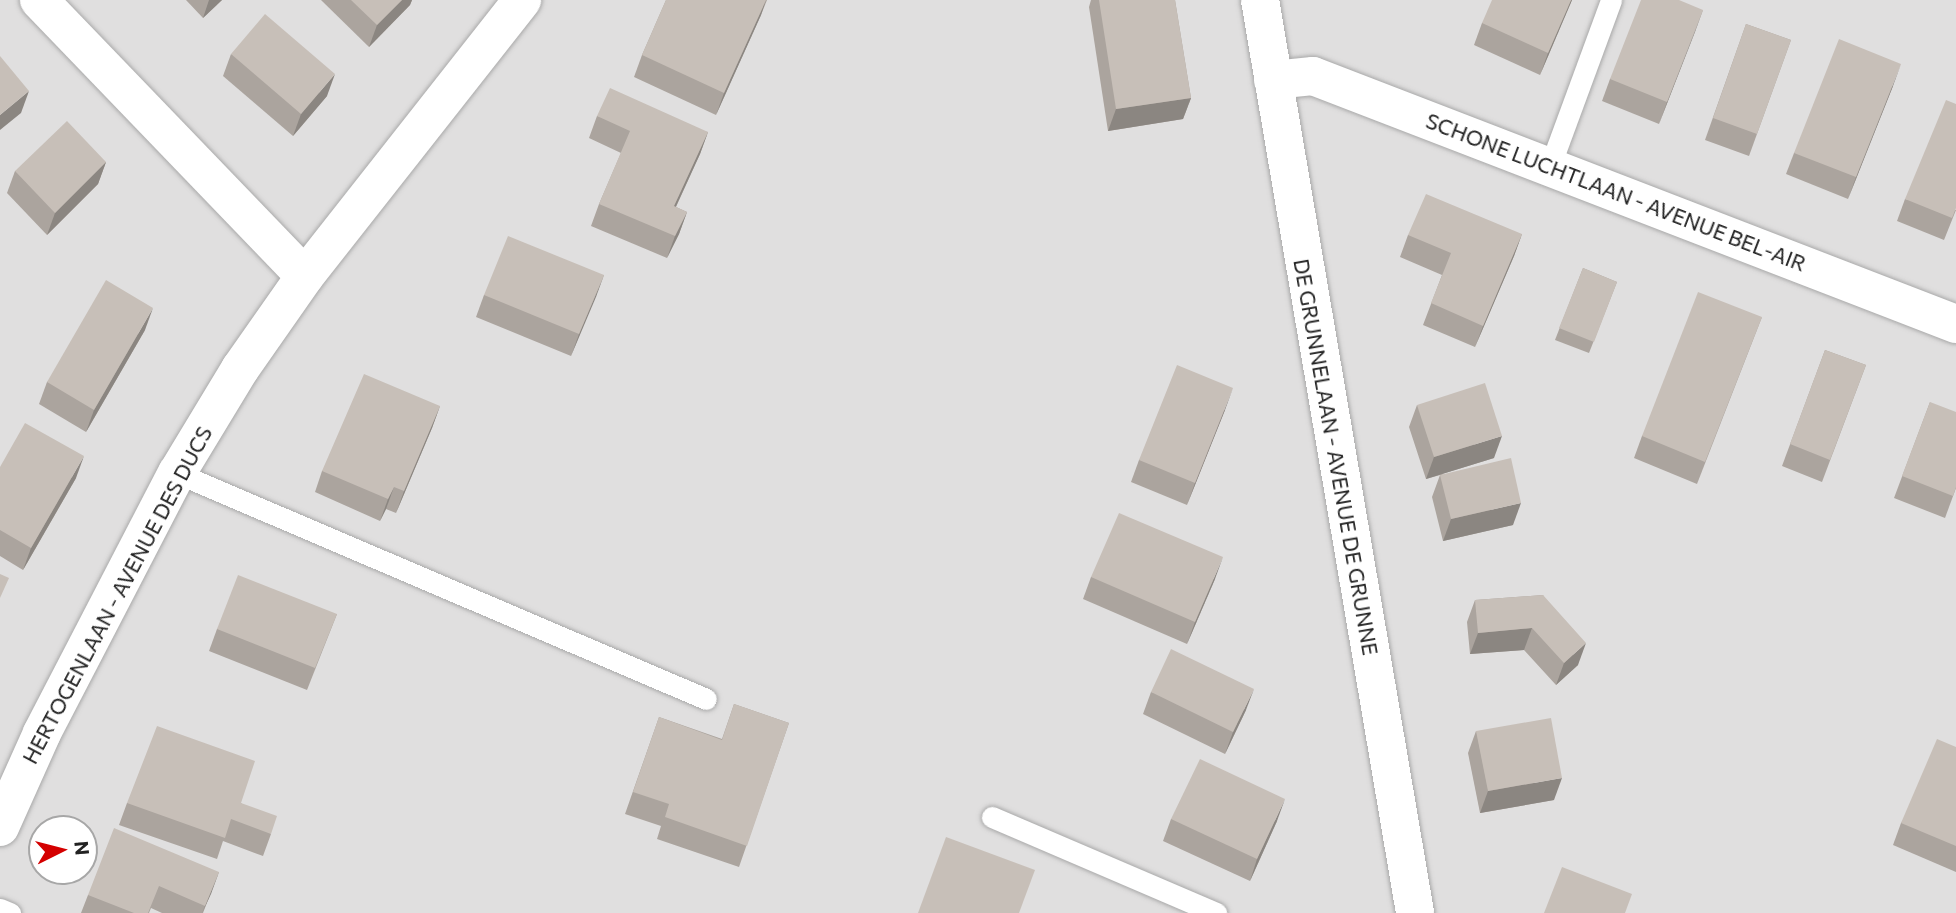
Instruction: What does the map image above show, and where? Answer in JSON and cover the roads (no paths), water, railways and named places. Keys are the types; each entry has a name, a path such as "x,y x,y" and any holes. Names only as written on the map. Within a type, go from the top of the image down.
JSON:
{"street":[{"path":"39,0 305,276"},
{"name":"HERTOGENLAAN - AVENUE DES DUCS","path":"0,827 42,733 177,473 305,276 522,0"},
{"name":"DE GRUNNELAAN - AVENUE DE GRUNNE","path":"1260,0 1415,913"},
{"name":"SCHONE LUCHTLAAN - AVENUE BEL-AIR","path":"1273,80 1313,76 1956,324"}],"lane":[{"path":"1550,166 1611,0"},
{"path":"177,473 706,699"},
{"path":"992,817 1216,913"},
{"path":"0,909 10,913"}]}
